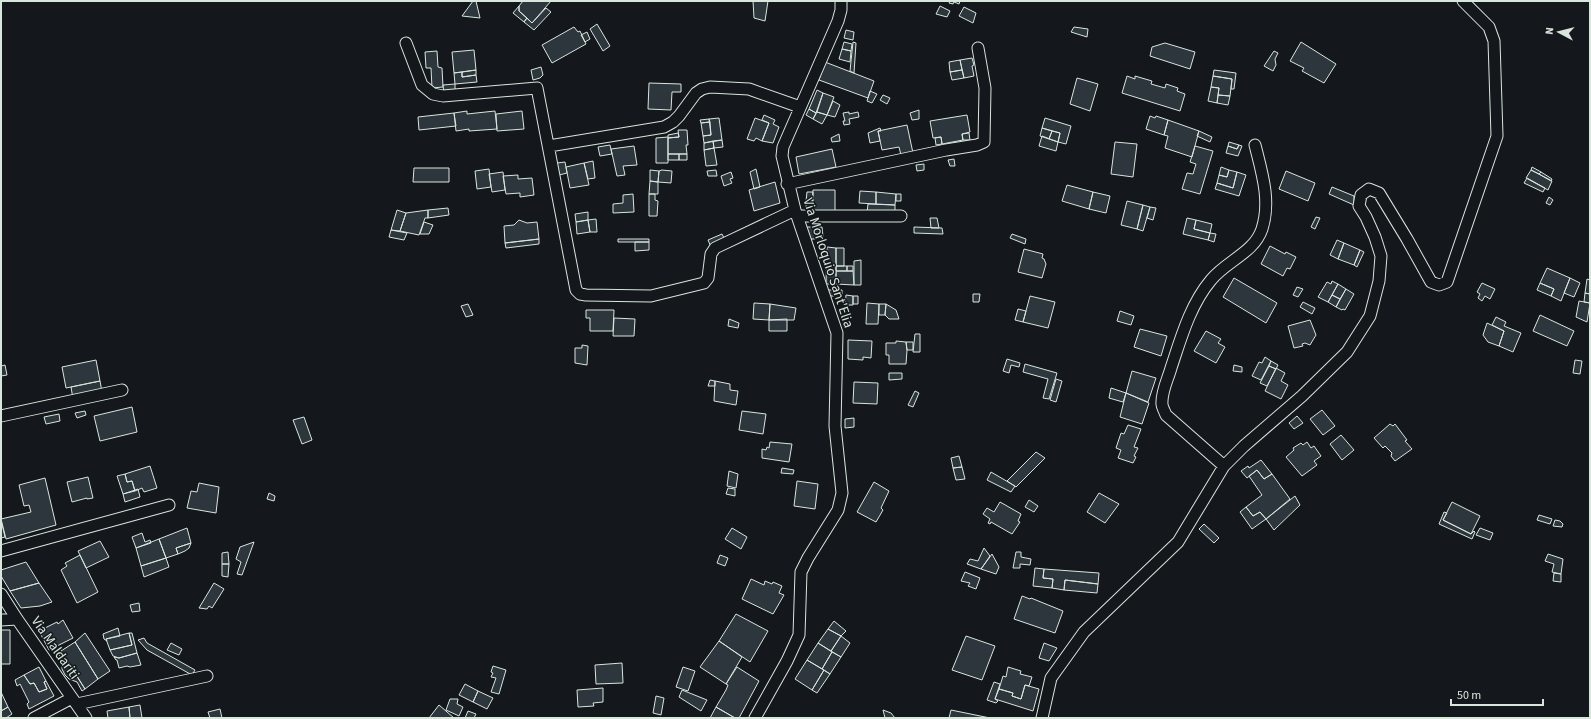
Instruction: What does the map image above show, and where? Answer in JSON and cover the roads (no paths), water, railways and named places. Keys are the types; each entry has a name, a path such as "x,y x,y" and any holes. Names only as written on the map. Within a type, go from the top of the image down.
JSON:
{"street":[{"name":"Via Morloquio Sant'Elia","path":"755,718 787,661 799,635 801,572 838,510 842,493 835,426 837,333 796,213 787,184 782,156 783,147 838,21 841,10 841,1"},
{"path":"1042,718 1050,678 1084,632 1178,542 1224,466 1244,446 1302,396 1347,352 1370,316 1379,281 1381,256 1375,237 1359,206 1361,194 1369,189 1379,193 1431,282 1439,285 1447,282 1497,136 1494,41 1489,27 1463,1"},
{"path":"406,43 422,84 433,94 443,96 537,88 576,290 580,294 651,296 704,283 708,278 711,254 715,248 796,213 901,216"},
{"path":"787,184 946,150 977,145 984,142 984,88 978,48"},
{"path":"549,146 664,126 674,122 696,93 702,89 710,87 749,89 800,107"},
{"path":"1224,466 1166,415 1162,404 1164,388 1186,324 1200,296 1210,280 1220,270 1255,243 1261,231 1265,214 1266,196 1255,145"},
{"path":"1,416 122,390"},
{"path":"1,552 169,505"},
{"name":"Via Maldariti","path":"1,594 86,718"},
{"path":"1,620 17,619"},
{"path":"34,718 75,701 207,676"}]}
